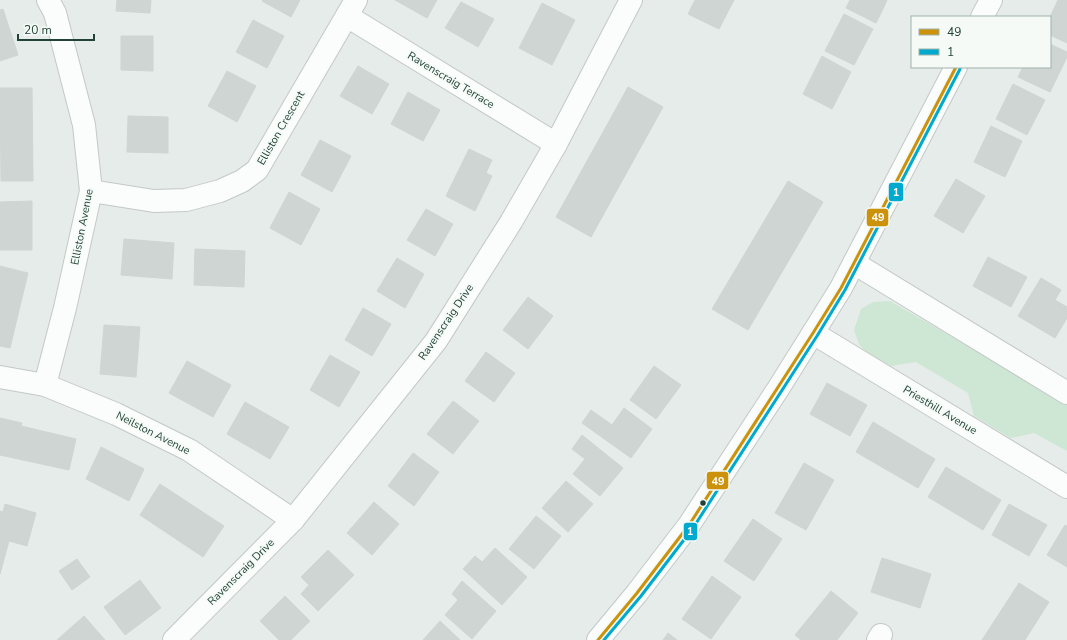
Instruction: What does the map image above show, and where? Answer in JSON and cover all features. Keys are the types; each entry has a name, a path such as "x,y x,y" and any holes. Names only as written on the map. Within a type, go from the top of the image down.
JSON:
{"street":[{"name":"Ravenscraig Drive","path":"174,640 293,520 436,342 511,222 556,144 631,0"},
{"path":"983,16 991,0"},
{"name":"Elliston Avenue","path":"45,385 65,308 91,191 84,125 54,4"},
{"name":"Ravenscraig Terrace","path":"351,8 556,144"},
{"name":"Elliston Crescent","path":"91,191 154,201 186,200 220,191 242,181 256,170 351,8"},
{"path":"598,640 637,593 689,525 813,333 841,288 955,68"},
{"path":"854,263 1067,393"},
{"name":"Priesthill Avenue","path":"813,333 1067,487"},
{"name":"Neilston Avenue","path":"0,378 45,385 116,414 189,450 293,520"}],"green space":[{"path":"890,301 1067,404 1067,451 1034,433 1011,438 974,416 968,393 916,362 891,366 865,351 859,344 854,330 861,309 873,302"}],"building":[{"path":"117,0 151,0 150,13 116,11"},
{"path":"300,0 291,17 262,1"},
{"path":"395,0 437,0 427,18"},
{"path":"695,0 734,0 719,29 688,14"},
{"path":"850,0 870,0 884,7 876,23 846,8"},
{"path":"870,0 887,0 884,7"},
{"path":"1058,0 1067,0 1067,43 1051,35 1050,16"},
{"path":"461,2 494,19 478,47 445,28"},
{"path":"542,3 575,20 552,65 519,48"},
{"path":"3,9 18,55 0,61 0,10"},
{"path":"844,14 873,29 854,65 825,51"},
{"path":"253,20 284,36 267,68 236,52"},
{"path":"121,36 153,36 153,71 121,70"},
{"path":"1051,44 1067,52 1067,57 1050,92 1018,77 1022,68 1051,68"},
{"path":"822,56 851,72 832,109 803,94"},
{"path":"358,66 389,84 372,114 340,96"},
{"path":"227,71 256,86 237,122 208,106"},
{"path":"1013,84 1045,100 1027,135 996,119"},
{"path":"628,87 663,107 591,237 556,217"},
{"path":"0,88 32,88 33,181 1,181"},
{"path":"408,92 440,110 423,141 391,124"},
{"path":"128,116 168,117 168,153 127,152"},
{"path":"991,126 1022,141 1005,177 974,162"},
{"path":"320,140 351,156 332,192 301,175"},
{"path":"469,149 492,160 486,173 492,176 475,211 446,196"},
{"path":"956,179 985,196 963,233 934,216"},
{"path":"788,181 823,202 748,330 712,309"},
{"path":"289,192 320,209 301,245 270,228"},
{"path":"32,201 32,250 0,250 0,202"},
{"path":"426,209 453,224 435,256 407,240"},
{"path":"124,239 174,243 172,279 121,275"},
{"path":"195,249 245,251 244,287 194,285"},
{"path":"988,257 1027,277 1011,307 973,286"},
{"path":"397,258 424,274 405,308 377,291"},
{"path":"0,266 28,273 10,348 0,346"},
{"path":"1041,278 1061,290 1055,300 1067,307 1067,318 1055,338 1018,316"},
{"path":"528,297 553,316 528,349 503,330"},
{"path":"363,308 391,324 372,356 345,340"},
{"path":"104,325 140,327 136,377 100,374"},
{"path":"486,352 515,373 494,402 465,381"},
{"path":"330,355 360,372 339,407 310,390"},
{"path":"187,361 231,385 213,417 169,393"},
{"path":"654,366 681,385 656,419 630,400"},
{"path":"827,383 867,405 850,436 810,414"},
{"path":"453,401 479,421 453,454 427,434"},
{"path":"245,402 289,427 270,459 227,434"},
{"path":"624,408 652,429 631,458 582,423 591,410 612,425"},
{"path":"0,418 22,423 21,426 76,439 69,470 0,455"},
{"path":"873,422 935,459 918,488 856,452"},
{"path":"582,435 623,468 600,496 573,474 585,459 572,449"},
{"path":"101,447 144,469 129,501 86,479"},
{"path":"413,453 439,472 414,506 388,486"},
{"path":"804,463 834,480 806,530 775,513"},
{"path":"946,467 1001,500 983,530 928,497"},
{"path":"566,481 593,504 568,532 542,508"},
{"path":"160,484 224,526 203,557 140,515"},
{"path":"374,502 399,524 372,555 347,533"},
{"path":"5,504 36,513 27,546 9,541 0,574 0,511 3,512"},
{"path":"1009,504 1047,525 1029,556 992,535"},
{"path":"536,516 561,536 534,569 509,549"},
{"path":"753,519 782,539 754,581 724,561"},
{"path":"1065,525 1067,526 1067,567 1047,555"},
{"path":"495,548 527,577 502,605 463,569 475,556 482,562"},
{"path":"328,550 354,575 318,611 301,594 309,585 301,577"},
{"path":"882,558 907,566 895,600 871,592"},
{"path":"77,559 90,577 72,590 59,571"},
{"path":"907,566 931,574 920,608 895,600"},
{"path":"712,576 741,597 711,639 682,619"},
{"path":"140,580 161,608 125,635 104,607"},
{"path":"462,581 496,611 472,639 445,615 458,600 452,594"},
{"path":"1019,583 1049,602 1025,640 982,640"},
{"path":"831,591 858,613 841,635 813,613"},
{"path":"285,596 310,621 291,640 279,640 260,621"},
{"path":"813,613 841,635 837,640 801,640 795,635"},
{"path":"84,616 105,640 57,640"},
{"path":"440,621 460,640 423,640"},
{"path":"668,633 677,640 663,640"}],"transit line":[{"name":"49","path":"598,640 637,593 689,525 813,333 841,288 955,68"},
{"name":"1","path":"604,640 641,596 693,528 817,336 845,290 960,69"}]}
